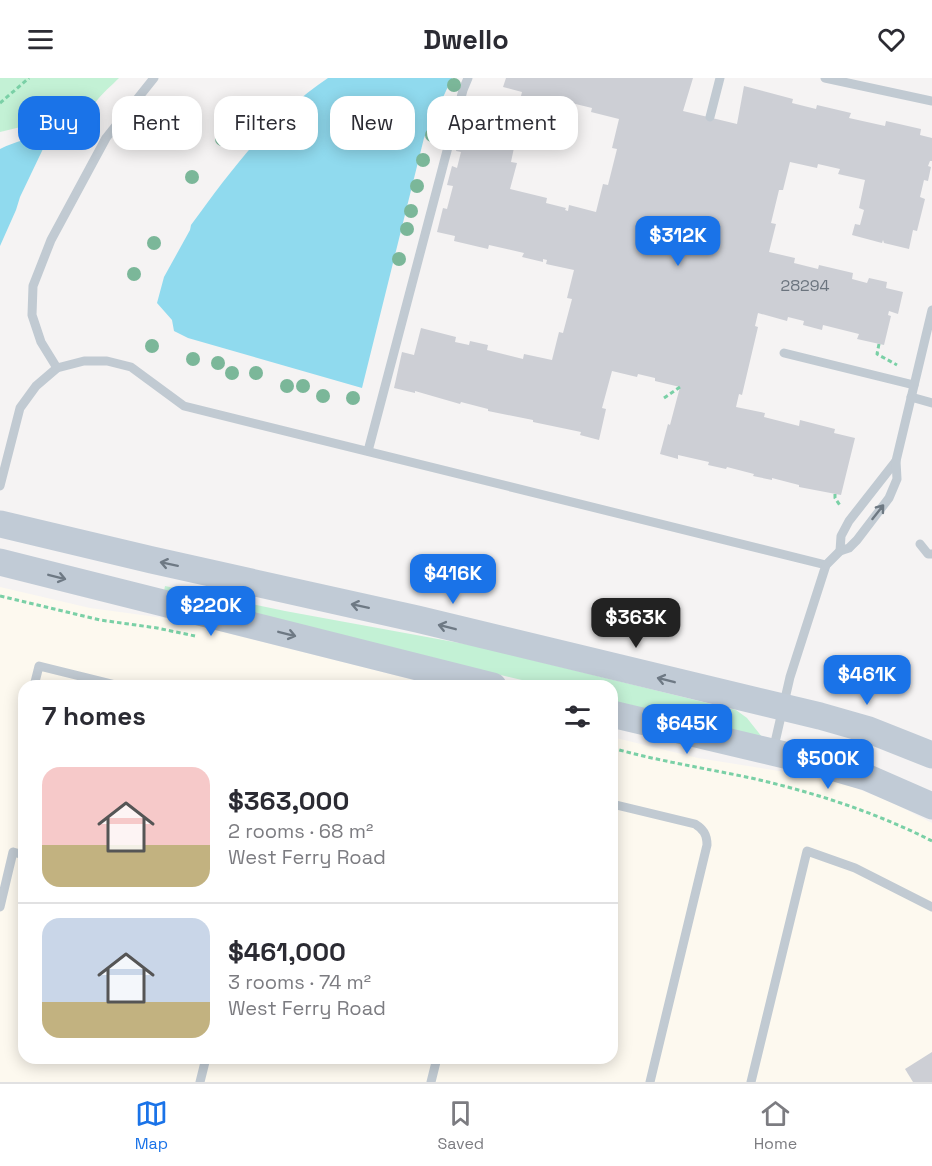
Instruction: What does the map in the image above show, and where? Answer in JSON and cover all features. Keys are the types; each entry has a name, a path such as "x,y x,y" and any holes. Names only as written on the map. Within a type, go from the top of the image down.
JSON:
{"main road":[{"path":"0,524 417,619 784,708 869,730 932,755"},
{"path":"0,562 470,680"},
{"path":"618,715 814,762 866,777 932,806"}],"lane":[{"path":"57,368 41,342 32,315 33,286 51,240 106,138 154,78"},
{"path":"368,451 468,78"},
{"path":"710,117 720,78"},
{"path":"825,78 932,101"},
{"path":"773,753 790,677 826,565 840,551 849,548 857,540 889,498 897,479 896,460 932,310"},
{"path":"784,353 914,386"},
{"path":"0,486 20,408 36,386 57,368 84,361 107,361 131,367 184,406 826,565"},
{"path":"911,397 932,403"},
{"path":"840,551 841,536 849,521 896,460"},
{"path":"920,544 928,554 932,555"},
{"path":"36,680 39,666 96,680"},
{"path":"618,805 694,824 703,830 707,838 650,1082"},
{"path":"752,1082 807,851 864,871 932,906"},
{"path":"0,907 14,852 18,853"},
{"path":"200,1082 204,1064"},
{"path":"431,1082 436,1064"}],"path":[{"path":"0,103 28,78"},
{"path":"879,344 877,354 903,369"},
{"path":"664,398 680,387"},
{"path":"836,494 835,498 843,509"},
{"path":"0,596 100,620 195,636"},
{"path":"618,750 657,761 749,778 796,790 881,817 932,841"}],"shaded area":[{"path":"0,587 90,608 172,619 414,680 18,680 18,1064 618,1064 618,738 698,758 835,780 891,802 932,823 932,1082 0,1082"}],"green space":[{"path":"0,78 119,78 100,96 18,96 18,128 0,132"},
{"path":"165,586 285,611 476,646 614,680 522,680 332,635 164,591"},
{"path":"618,681 736,710 747,718 762,737 618,703"}],"water":[{"path":"328,78 452,78 444,96 427,96 427,132 362,388 188,338 174,331 172,320 157,303 164,277 191,225 249,150 318,150 318,96 303,96"},
{"path":"18,142 18,150 42,150 0,246 0,149"}],"building":[{"path":"506,78 693,78 683,111 737,124 744,86 793,99 792,103 816,109 817,105 851,113 849,118 885,126 886,121 921,129 920,135 932,138 932,161 928,166 931,167 928,181 924,180 920,197 925,199 917,231 913,230 909,249 884,243 883,240 882,243 852,235 855,224 860,225 864,210 859,208 865,180 838,174 840,169 818,164 817,168 790,162 783,190 779,190 771,223 776,224 769,252 795,258 794,263 818,269 819,265 853,273 852,279 867,283 869,278 887,282 886,288 903,292 898,314 889,311 888,315 891,316 884,345 857,339 859,334 823,325 822,330 803,325 804,321 788,317 787,321 758,313 755,326 758,327 742,395 739,394 736,407 765,413 764,417 799,426 800,420 835,429 834,433 855,438 841,495 799,487 799,485 772,478 772,480 753,476 754,474 727,467 726,469 708,465 709,462 678,455 678,459 660,454 680,387 655,381 655,378 638,374 637,377 612,371 602,408 606,409 599,440 580,435 581,432 488,411 488,409 461,402 460,404 415,391 415,393 394,388 402,352 414,355 421,328 456,337 455,342 469,345 470,341 488,345 487,350 523,359 524,354 552,360 559,332 563,333 572,299 567,298 574,270 546,264 547,260 543,259 543,262 522,257 524,253 489,245 488,249 454,241 455,236 437,232 443,208 447,209 453,186 447,185 452,166 457,168 461,152 456,150 514,150 511,162 517,163 510,189 547,198 546,203 566,208 565,210 568,211 569,205 596,212 603,184 608,185 617,149 612,148 619,119 591,112 592,108 578,105 578,96 521,96 522,92 503,87"},
{"path":"932,1052 932,1082 913,1082 905,1069"}]}
